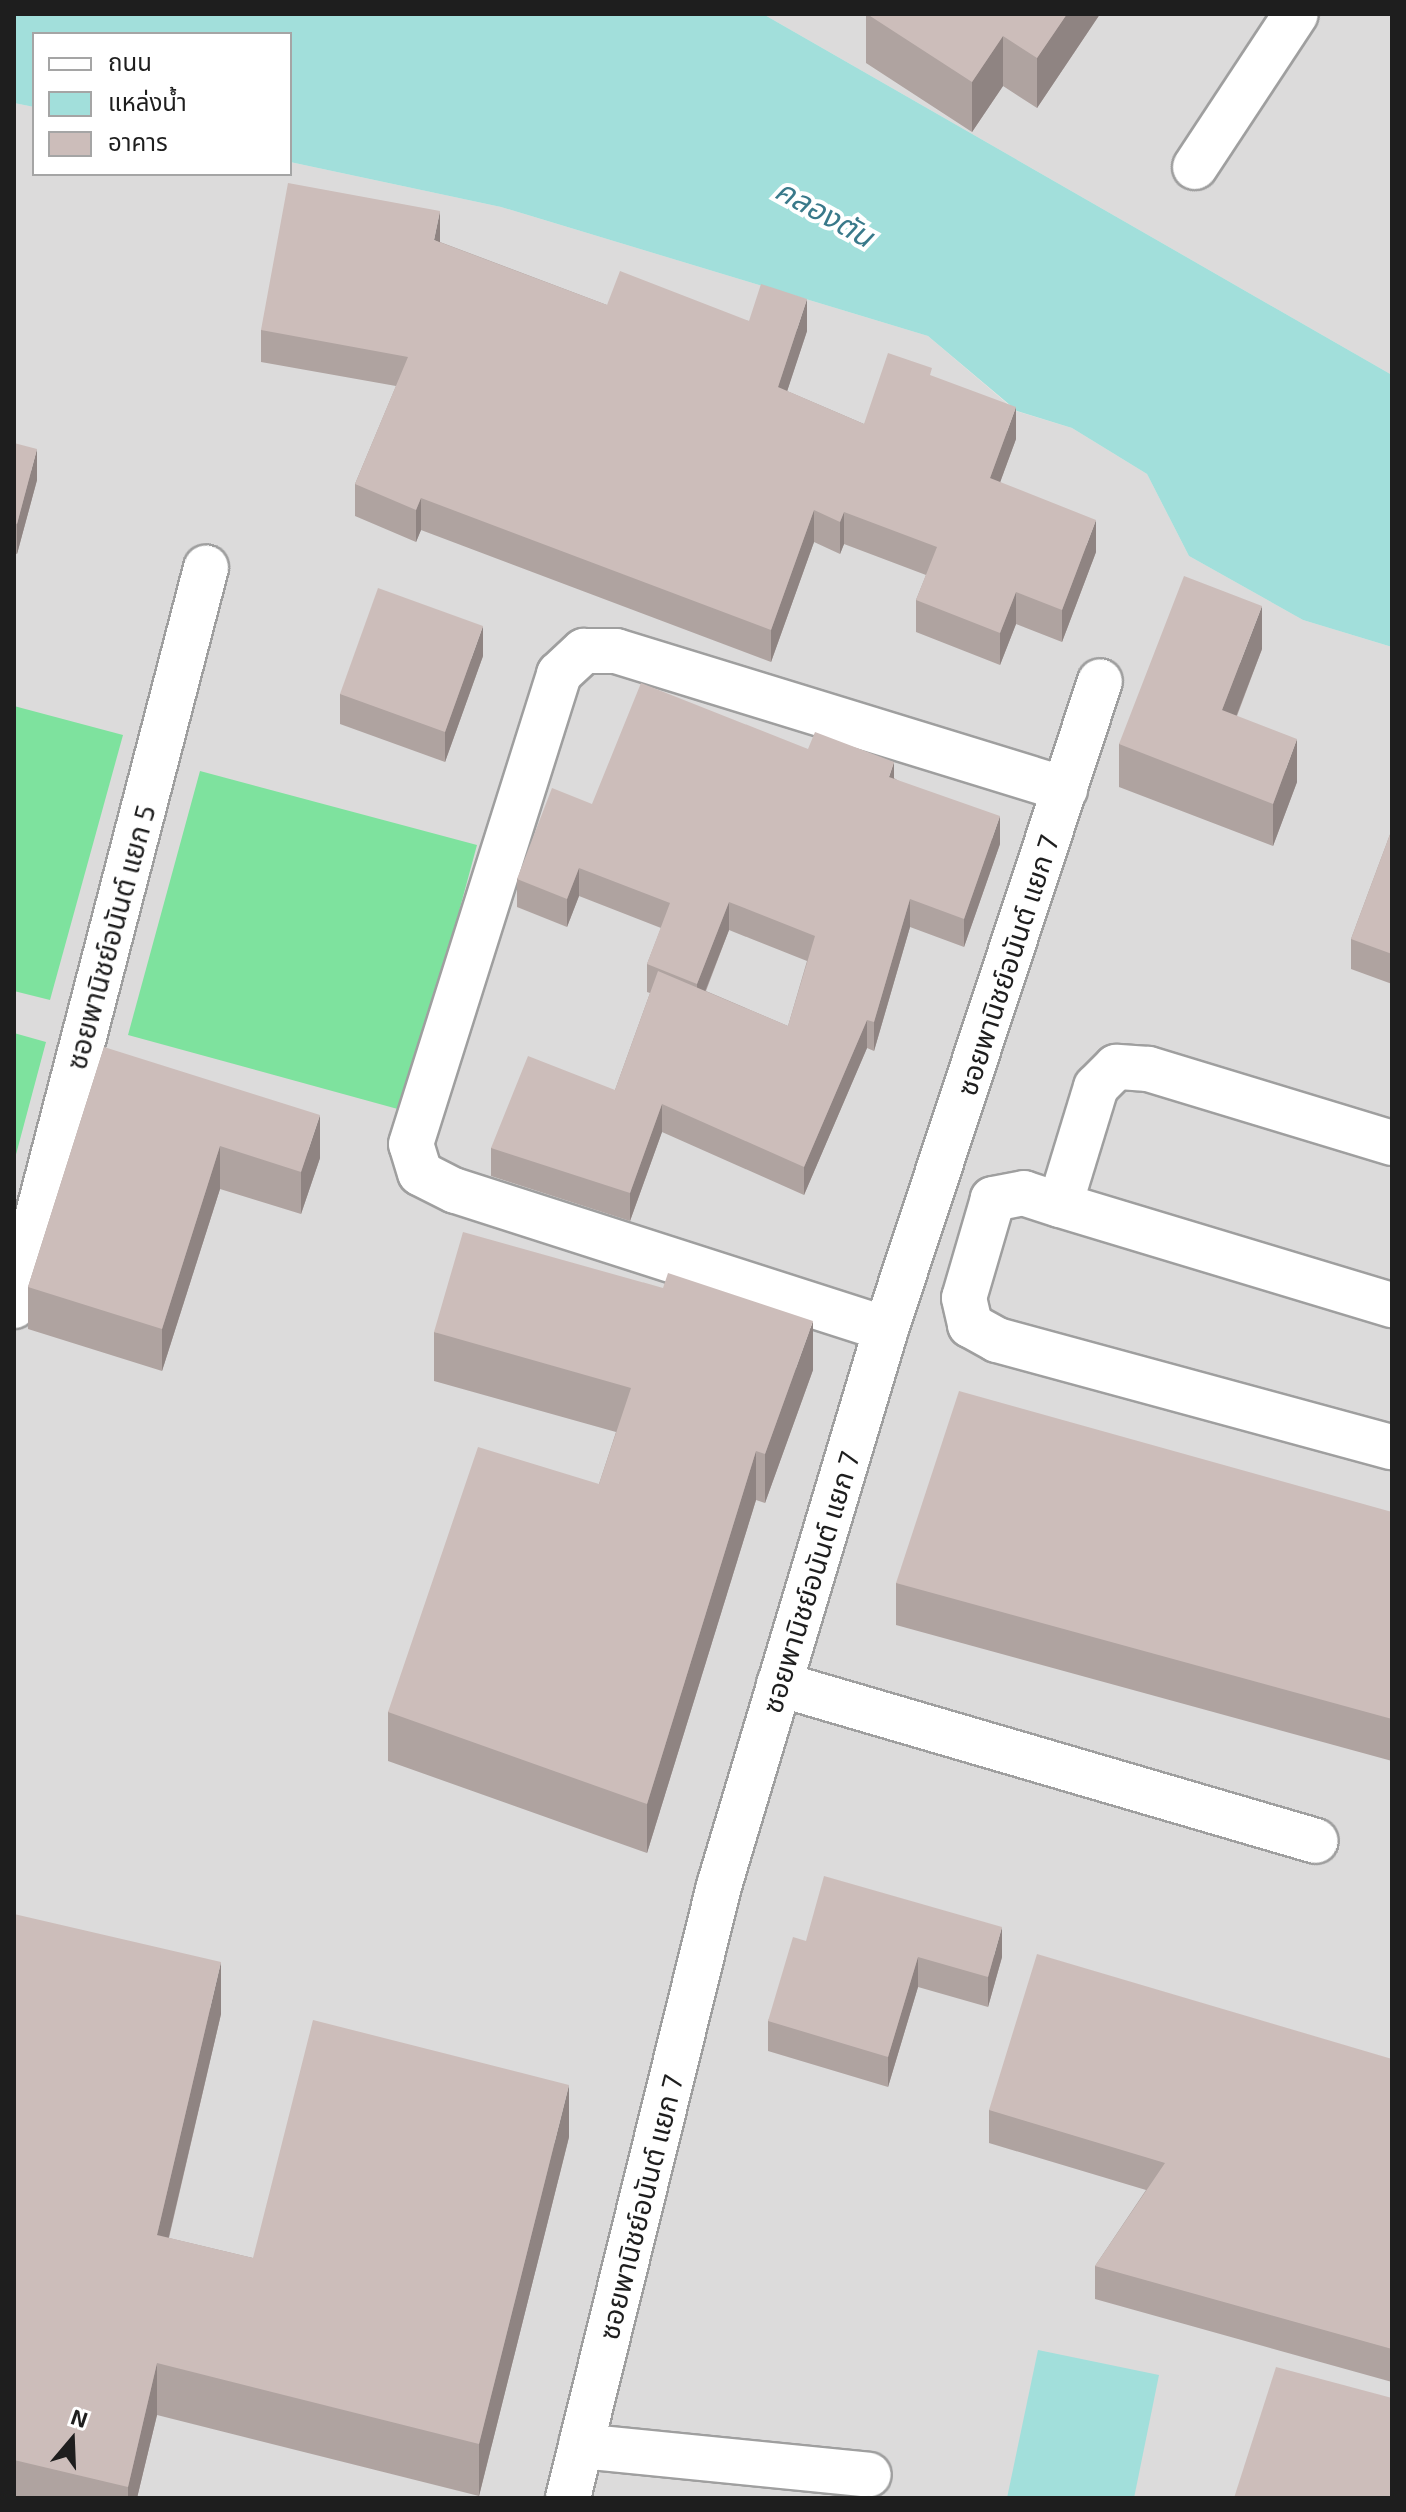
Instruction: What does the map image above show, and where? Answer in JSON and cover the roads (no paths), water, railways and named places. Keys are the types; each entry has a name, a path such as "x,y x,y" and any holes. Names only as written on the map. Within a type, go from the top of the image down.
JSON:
{"street":[{"path":"1195,167 1296,14"},
{"name":"ซอยพานิชย์อนันต์ แยก 5","path":"14,1306 206,568"},
{"path":"886,1329 455,1191 420,1173 411,1144 559,674 584,651 616,651 1065,789"},
{"name":"ซอยพานิชย์อนันต์ แยก 7","path":"568,2498 719,1886 886,1329 1100,681"},
{"path":"1060,1205 1096,1087 1116,1067 1148,1069 1392,1143"},
{"path":"1392,1305 1024,1193 993,1199 964,1298 970,1325 997,1340 1392,1447"},
{"path":"779,1684 1316,1841"},
{"path":"581,2446 869,2475"}],"water":[{"name":"คลองตัน","path":"14,14 763,14 1392,375 1392,647 1303,620 1189,556 1147,474 1072,428 1017,411 928,336 501,207 292,162 292,32 32,32 32,107 14,103"},
{"path":"1038,2350 1159,2375 1134,2498 1007,2498"}]}
